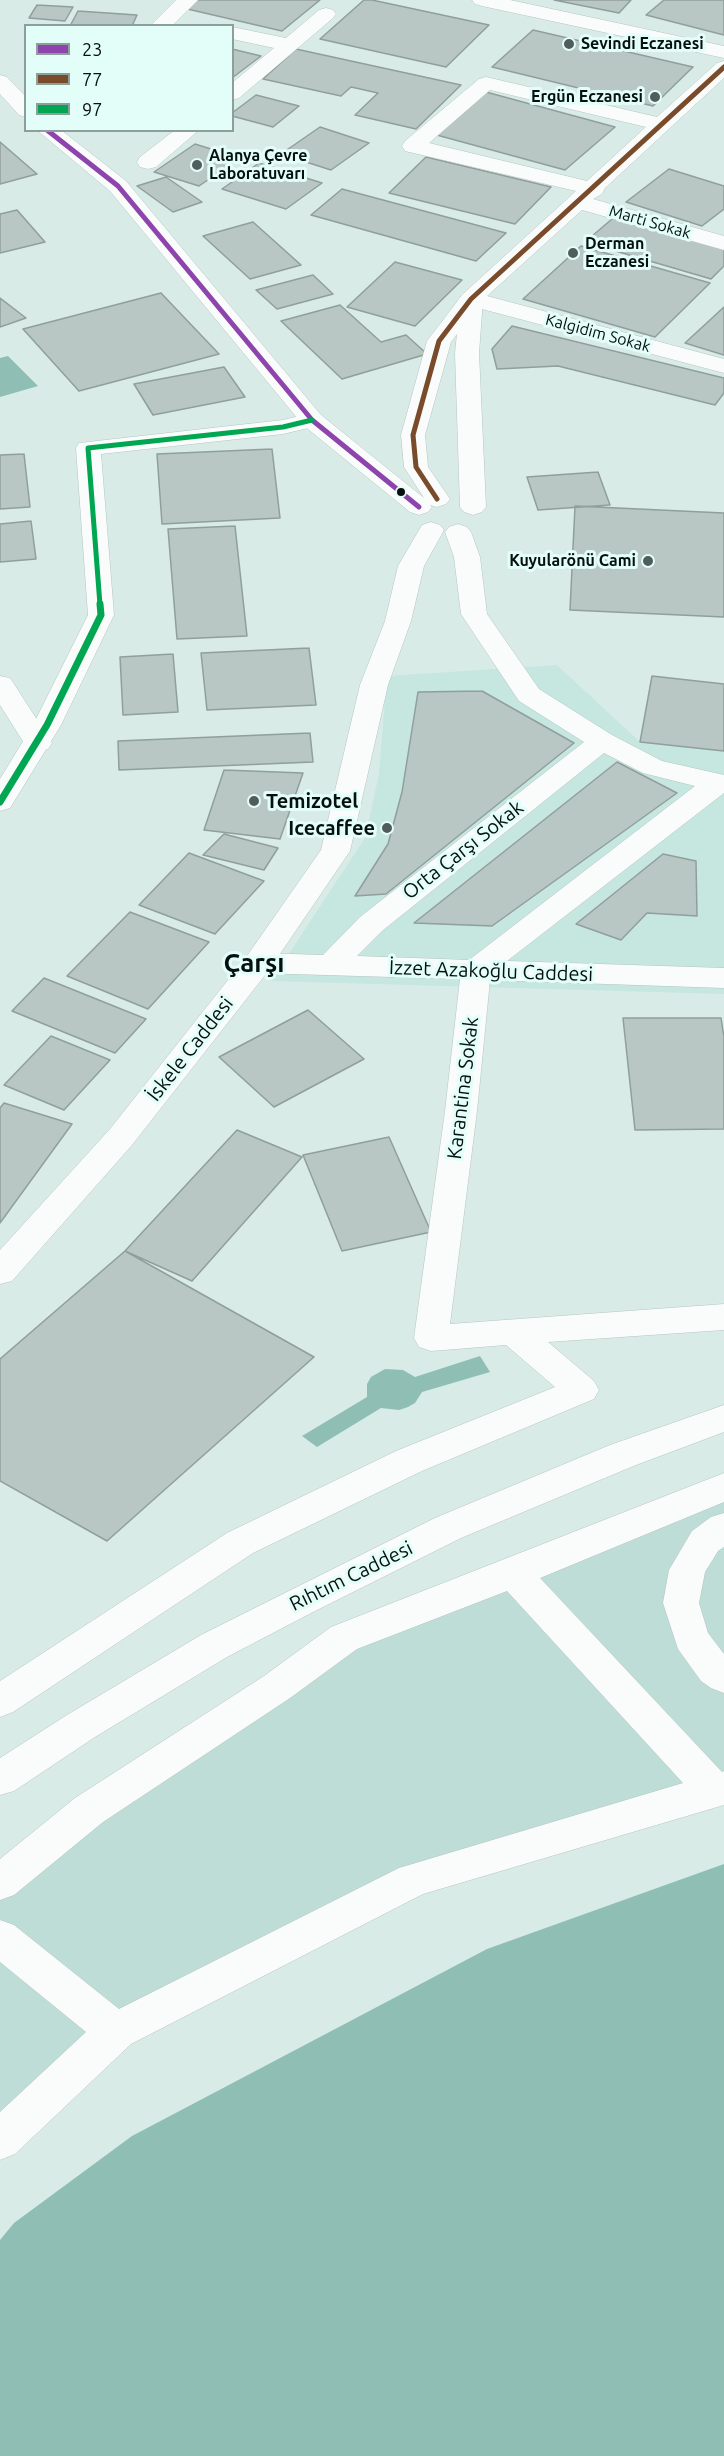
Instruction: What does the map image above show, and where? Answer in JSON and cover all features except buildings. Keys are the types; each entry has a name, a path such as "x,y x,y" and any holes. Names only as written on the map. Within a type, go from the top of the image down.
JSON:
{"street":[{"path":"164,22 188,0"},
{"path":"482,0 723,65"},
{"path":"234,92 326,14"},
{"path":"164,22 188,23"},
{"path":"234,33 290,45"},
{"path":"436,517 416,467 413,435 440,341 471,299 723,65"},
{"path":"0,81 24,109"},
{"name":"Marti Sokak","path":"660,124 486,83 413,146 585,195 724,243"},
{"path":"50,132 118,186 312,420 436,517 467,557 474,614 529,695 602,741 653,767 720,783"},
{"path":"148,162 186,132"},
{"path":"471,299 467,353 473,507"},
{"name":"Kalgidim Sokak","path":"471,299 724,366"},
{"path":"0,802 38,743 101,615 88,448 283,427 312,420"},
{"path":"436,517 458,499 473,507"},
{"name":"İskele Caddesi","path":"0,1272 121,1137 258,963 335,851 374,685 398,621 411,566 436,517 476,521 477,512 473,507"},
{"path":"0,684 38,743"},
{"name":"Orta Çarşı Sokak","path":"330,966 371,924 602,741"},
{"path":"476,970 720,783"},
{"name":"İzzet Azakoğlu Caddesi","path":"258,963 724,978"},
{"name":"Karantina Sokak","path":"476,970 461,1112 431,1338 514,1333"},
{"path":"514,1333 724,1317"},
{"path":"0,1701 240,1543 409,1461 582,1390 514,1333"},
{"name":"Rıhtım Caddesi","path":"0,1779 81,1726 214,1646 309,1597 448,1528 623,1455 724,1419"},
{"path":"0,1882 89,1810 277,1688 344,1638 513,1573 724,1487"},
{"path":"724,1527 705,1542 687,1570 681,1603 691,1638 714,1670 724,1677"},
{"path":"0,2140 116,2031 413,1880 720,1789 513,1573"},
{"path":"0,1938 116,2031"}],"shaded area":[{"path":"8,356 38,386 0,397 0,358"},
{"path":"557,665 640,742 724,749 724,994 271,981 365,838 379,774 387,676"},
{"path":"480,1356 490,1372 422,1392 415,1403 399,1410 381,1408 317,1447 302,1436 367,1397 367,1384 371,1377 385,1369 403,1370 415,1377"},
{"path":"724,1497 724,1780 532,1576"},
{"path":"510,1584 698,1789 409,1869 117,2019 0,1924 0,1895 95,1818 355,1645"},
{"path":"724,1864 724,2456 0,2456 0,2240 14,2223 132,2136 487,1949"},
{"path":"0,1951 101,2031 0,2126"}],"transit line":[{"name":"77","path":"437,499 416,467 413,435 439,341 471,299 724,67"},
{"name":"23","path":"50,132 118,186 312,420 419,507"},
{"name":"97","path":"0,802 47,725 101,615 88,448 283,427 312,420"}],"place":[{"name":"Sevindi Eczanesi","path":"569,44"},
{"name":"Ergün Eczanesi","path":"655,97"},
{"name":"Alanya Çevre Laboratuvarı","path":"197,165"},
{"name":"Derman Eczanesi","path":"573,253"},
{"name":"Kuyularönü Cami","path":"648,561"},
{"name":"Temizotel","path":"254,801"},
{"name":"Icecaffee","path":"387,828"}],"district":[{"name":"Çarşı","path":"254,963"}]}
